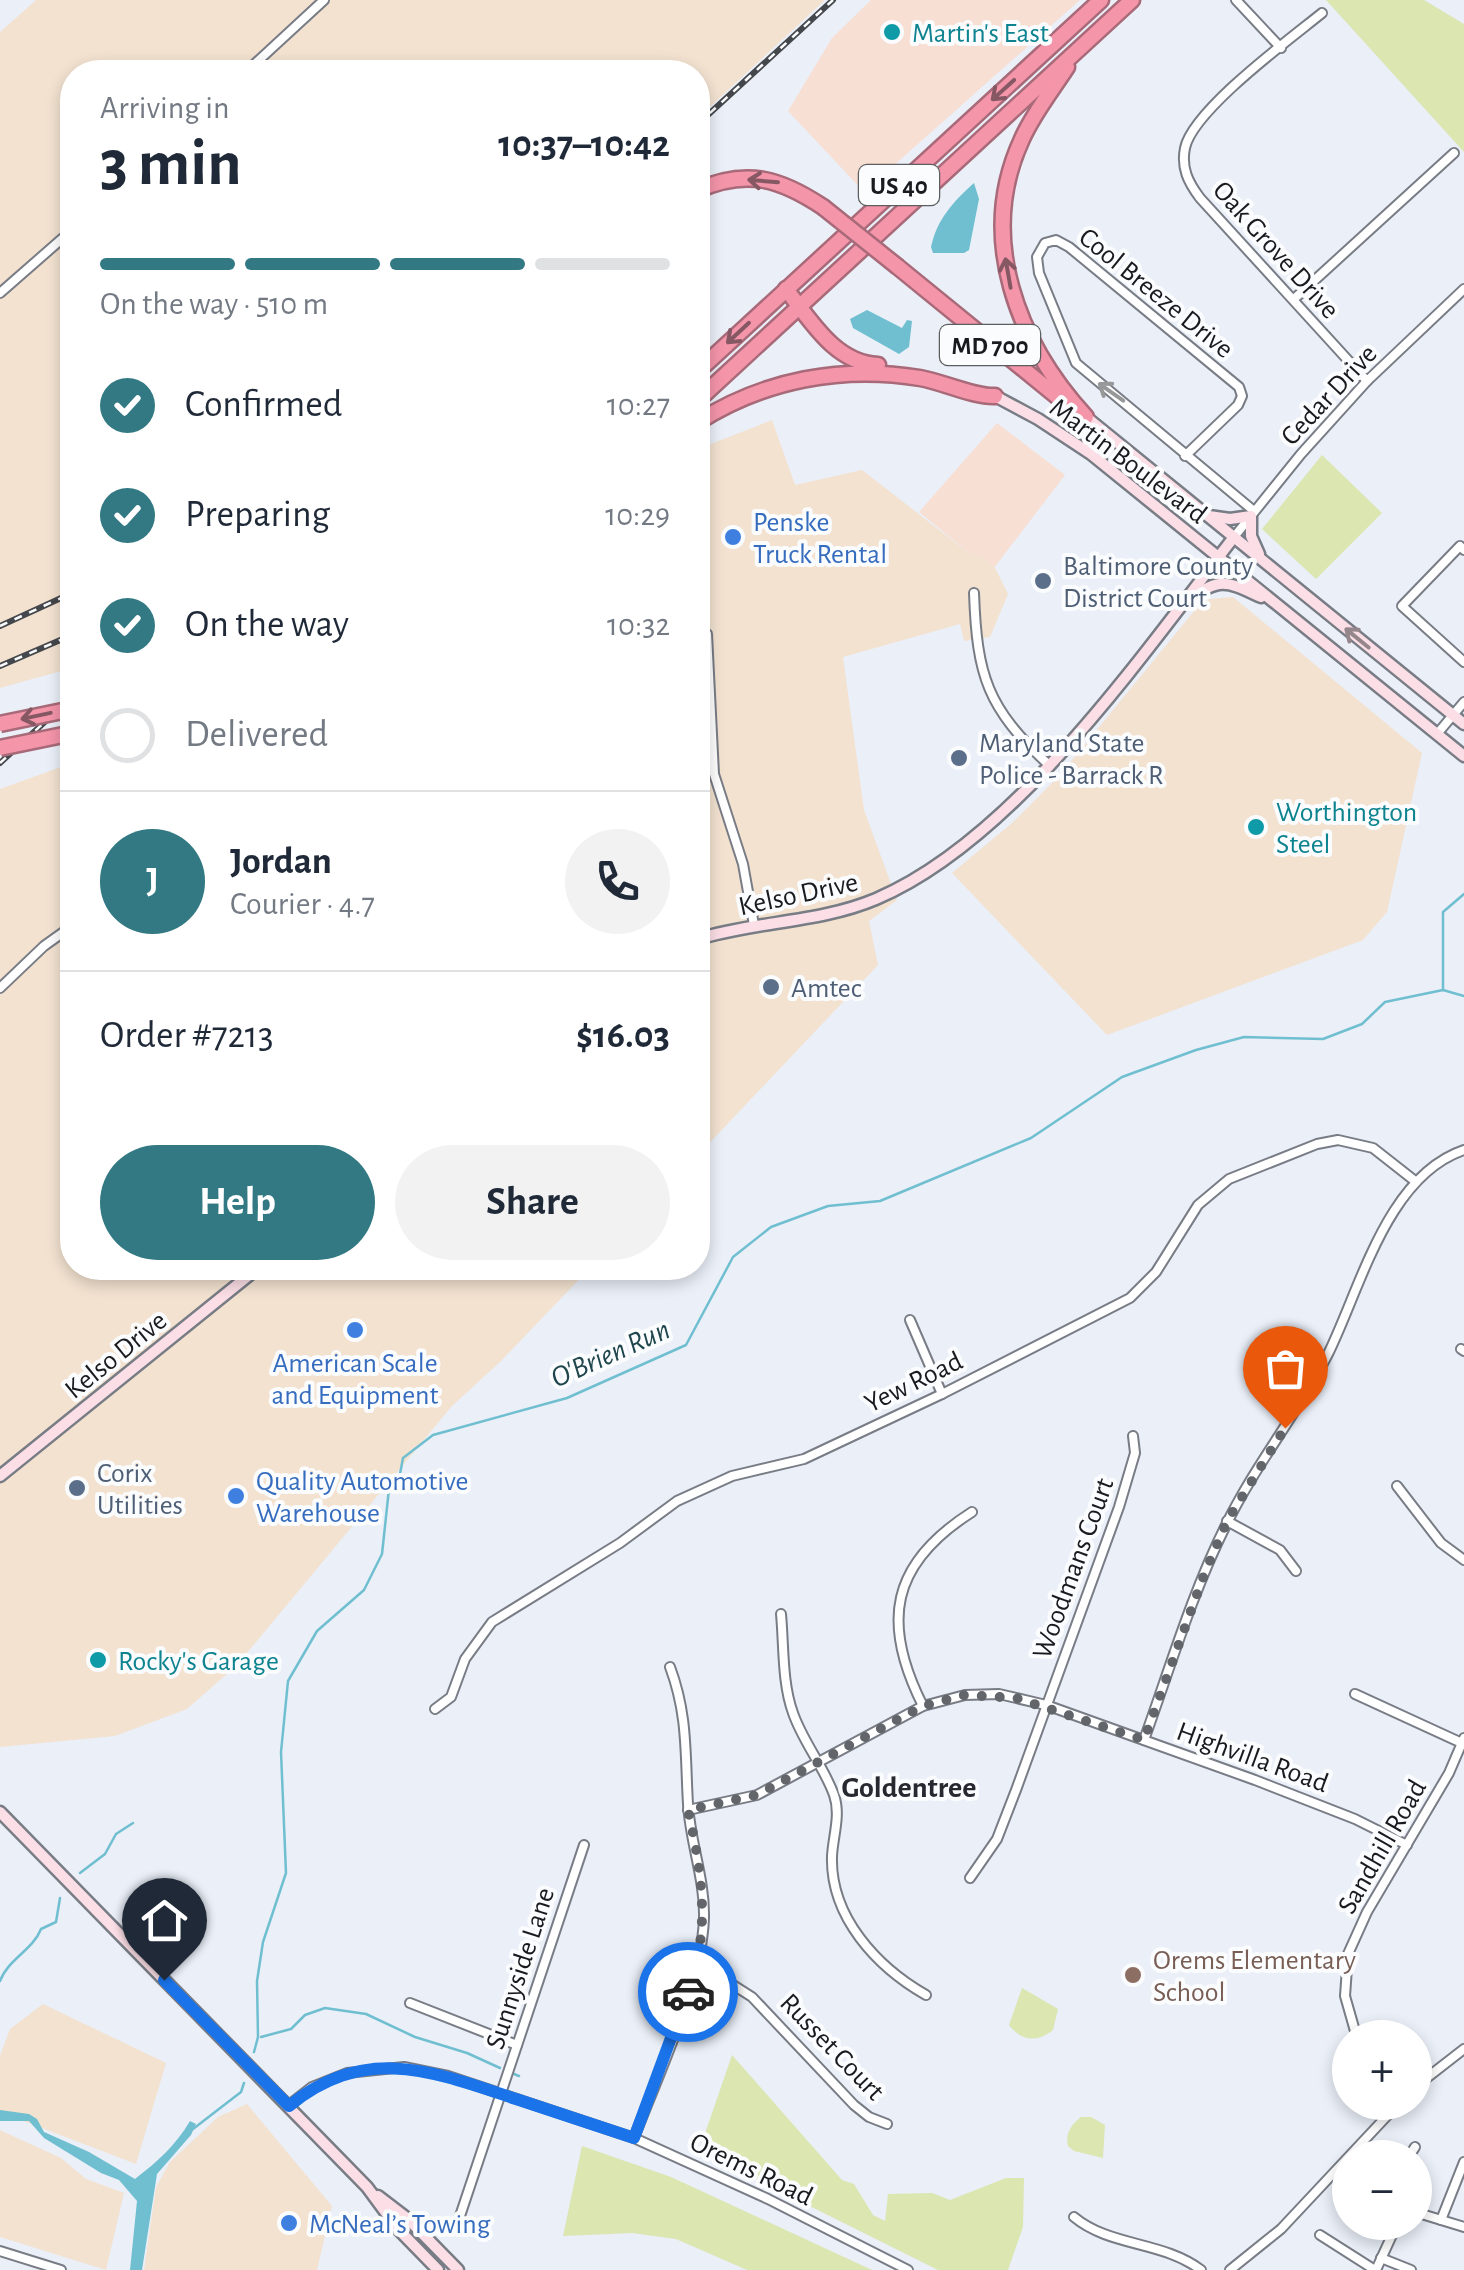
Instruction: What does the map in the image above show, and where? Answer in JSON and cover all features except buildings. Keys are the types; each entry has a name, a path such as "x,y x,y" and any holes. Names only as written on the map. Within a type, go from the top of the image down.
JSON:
{"highway":[{"name":"US 40","path":"710,360 1101,0"},
{"name":"US 40","path":"710,389 1132,0"},
{"path":"1079,49 1023,135 1008,186 1004,234 1009,284 1029,337 1061,390 1086,417"},
{"name":"MD 700","path":"710,187 736,180 776,181 824,207 978,335 1086,417"},
{"path":"786,290 799,306"},
{"name":"MD 700","path":"799,306 849,360 934,374 995,396"},
{"path":"710,416 758,390 822,376 910,376 995,396"},
{"path":"0,724 60,712"},
{"path":"0,748 60,735"}],"main road":[{"name":"Martin Boulevard","path":"995,396 1073,441 1464,756"},
{"name":"Martin Boulevard","path":"1086,417 1464,724"},
{"path":"1208,516 1230,519 1253,514 1251,536 1267,564"},
{"name":"Kelso Drive","path":"710,936 833,913 894,890 973,839 1049,765 1234,537"},
{"path":"1178,608 1220,582 1273,602"},
{"name":"Kelso Drive","path":"0,1476 243,1280"},
{"path":"0,1812 367,2187 398,2228 438,2270"},
{"path":"367,2187 408,2218 458,2270"}],"street":[{"path":"259,60 324,0"},
{"path":"1236,0 1281,48"},
{"name":"Oak Grove Drive","path":"1322,13 1206,113 1188,141 1184,162 1186,178 1200,198 1366,381"},
{"path":"1294,299 1454,153"},
{"path":"0,293 60,240"},
{"name":"Cool Breeze Drive","path":"1186,456 1238,405 1242,396 1239,387 1069,247 1056,240 1045,243 1037,256 1039,273 1076,363 1253,514"},
{"name":"Cedar Drive","path":"1234,537 1366,381 1464,289"},
{"path":"1464,550 1460,546 1402,606 1464,662"},
{"path":"974,594 980,662 991,698 1016,732 1049,765"},
{"path":"710,694 714,774 743,864 754,925"},
{"path":"1436,734 1464,702"},
{"path":"0,988 60,935"},
{"name":"Yew Road","path":"435,1708 451,1697 466,1659 492,1622 610,1549 677,1501 732,1476 804,1459 1118,1306 1140,1291 1206,1196 1246,1171 1338,1140 1373,1148 1414,1181"},
{"path":"1144,1740 1227,1521 1326,1356 1391,1216 1414,1181 1437,1163 1464,1150"},
{"path":"910,1320 942,1394"},
{"name":"Woodmans Court","path":"970,1878 997,1839 1128,1479 1135,1453 1133,1436"},
{"path":"1397,1486 1441,1543 1464,1560"},
{"path":"923,1706 898,1642 902,1592 919,1558 972,1512"},
{"path":"1227,1521 1280,1550 1296,1571"},
{"path":"781,1614 789,1699 836,1803 832,1860 844,1912 858,1938 879,1961 926,1996"},
{"path":"634,2138 695,1975 704,1916 688,1810 684,1706 670,1667"},
{"name":"Highvilla Road","path":"688,1810 757,1795 923,1706 978,1694 999,1694 1046,1705 1326,1806 1407,1845"},
{"path":"1355,1694 1463,1741"},
{"name":"Sandhill Road","path":"1351,2020 1344,1976 1348,1954 1367,1912 1449,1774 1463,1741"},
{"name":"Sunnyside Lane","path":"459,2219 584,1845"},
{"name":"Russet Court","path":"695,1975 730,1983 752,1997 854,2106 869,2118 886,2124"},
{"path":"410,2003 517,2045"},
{"path":"1432,2074 1464,2049"},
{"name":"Orems Road","path":"289,2106 328,2080 386,2067 424,2070 634,2138 768,2199 908,2270"},
{"path":"1230,2270 1280,2229 1383,2120"},
{"path":"1441,2220 1464,2162"},
{"path":"1432,2217 1464,2227"},
{"path":"1074,2218 1092,2230 1166,2250 1201,2270"},
{"path":"1320,2235 1376,2270 1390,2240"},
{"path":"0,2252 61,2270"},
{"path":"1381,2258 1411,2270"}],"shaded area":[{"path":"36,0 825,0 710,107 710,60 60,60 60,671 0,688 0,32"},
{"path":"871,0 1080,0 864,192 788,111 832,38"},
{"path":"772,420 795,485 862,470 969,553 982,557 995,568 1008,594 990,637 964,641 960,624 843,657 864,810 897,900 869,921 878,965 710,1142 710,444"},
{"path":"997,423 1065,475 994,568 919,512"},
{"path":"1233,597 1422,753 1387,912 1363,940 1107,1035 952,873 1012,823 1058,777 1200,604 1209,599"},
{"path":"60,767 60,1280 579,1280 452,1406 237,1665 187,1709 115,1736 0,1747 0,789"},
{"path":"43,2004 166,2063 136,2164 0,2112 0,2056 10,2029"},
{"path":"247,2104 332,2206 317,2270 144,2270 156,2187 170,2162 218,2117"},
{"path":"0,2130 61,2158 86,2179 124,2193 106,2270 0,2237"}],"green space":[{"path":"1326,0 1424,0 1464,24 1464,152"},
{"path":"1322,455 1382,513 1316,579 1262,529"},
{"path":"1022,1988 1058,2009 1053,2030 1041,2037 1024,2037 1009,2025"},
{"path":"732,2055 842,2180 854,2184 873,2215 885,2221 888,2194 932,2193 950,2200 1006,2178 1024,2178 1023,2227 1008,2270 938,2270 699,2151"},
{"path":"1081,2117 1091,2117 1105,2125 1103,2158 1068,2146 1070,2130"},
{"path":"582,2146 671,2177 872,2270 747,2270 676,2239 632,2233 563,2236"}],"water":[{"path":"974,183 979,199 969,250 933,253 931,247 942,219"},
{"path":"867,310 902,328 907,320 912,321 909,347 899,354 853,328 850,319"},
{"path":"0,2110 29,2114 44,2132 135,2179 166,2153 190,2121 196,2124 157,2174 142,2270 130,2270 137,2201 119,2180 44,2138 29,2121 0,2121"}],"waterway":[{"name":"O'Brien Run","path":"254,2052 263,1942 286,1873 281,1752 288,1681 317,1631 364,1590 382,1554 389,1489 400,1474 403,1458 433,1435 567,1398 686,1345 733,1257 771,1227 828,1206 880,1201 1031,1138 1122,1077 1196,1050 1244,1037 1323,1039 1362,1024 1385,1002 1443,990 1443,912 1464,894"},
{"path":"1443,990 1464,996"},
{"path":"80,1873 105,1854 116,1834 133,1823"},
{"path":"0,1981 41,1929 56,1922 60,1898"},
{"path":"261,2037 291,2029 305,2015 325,2008 366,2014 415,2037 500,2068"},
{"path":"514,2074 519,2076"},
{"name":"O'Brien Run","path":"193,2129 241,2092 244,2083"}],"railway":[{"path":"710,113 833,0"},
{"path":"0,626 60,598"},
{"path":"0,666 60,640"},
{"path":"0,763 60,708"}],"way so far":[{"path":"688,1992 702,1945 704,1916 688,1810 757,1795 923,1706 965,1695 999,1694 1046,1705 1144,1740 1227,1521 1285,1428"}],"place":[{"name":"Martin's East","path":"892,32"},
{"name":"Penske Truck Rental","path":"733,537"},
{"name":"Baltimore County District Court","path":"1043,581"},
{"name":"Maryland State Police - Barrack R","path":"959,758"},
{"name":"Worthington Steel","path":"1256,827"},
{"name":"Amtec","path":"771,987"},
{"name":"American Scale and Equipment","path":"355,1330"},
{"name":"Corix Utilities","path":"77,1488"},
{"name":"Quality Automotive Warehouse","path":"236,1496"},
{"name":"Rocky's Garage","path":"98,1660"},
{"name":"Orems Elementary School","path":"1133,1975"},
{"name":"McNeal’s Towing","path":"289,2223"}],"district":[{"name":"Goldentree","path":"909,1787"}],"route":[{"path":"164,1980 289,2106 312,2087 347,2073 404,2067 448,2076 634,2138 688,1992"}]}
